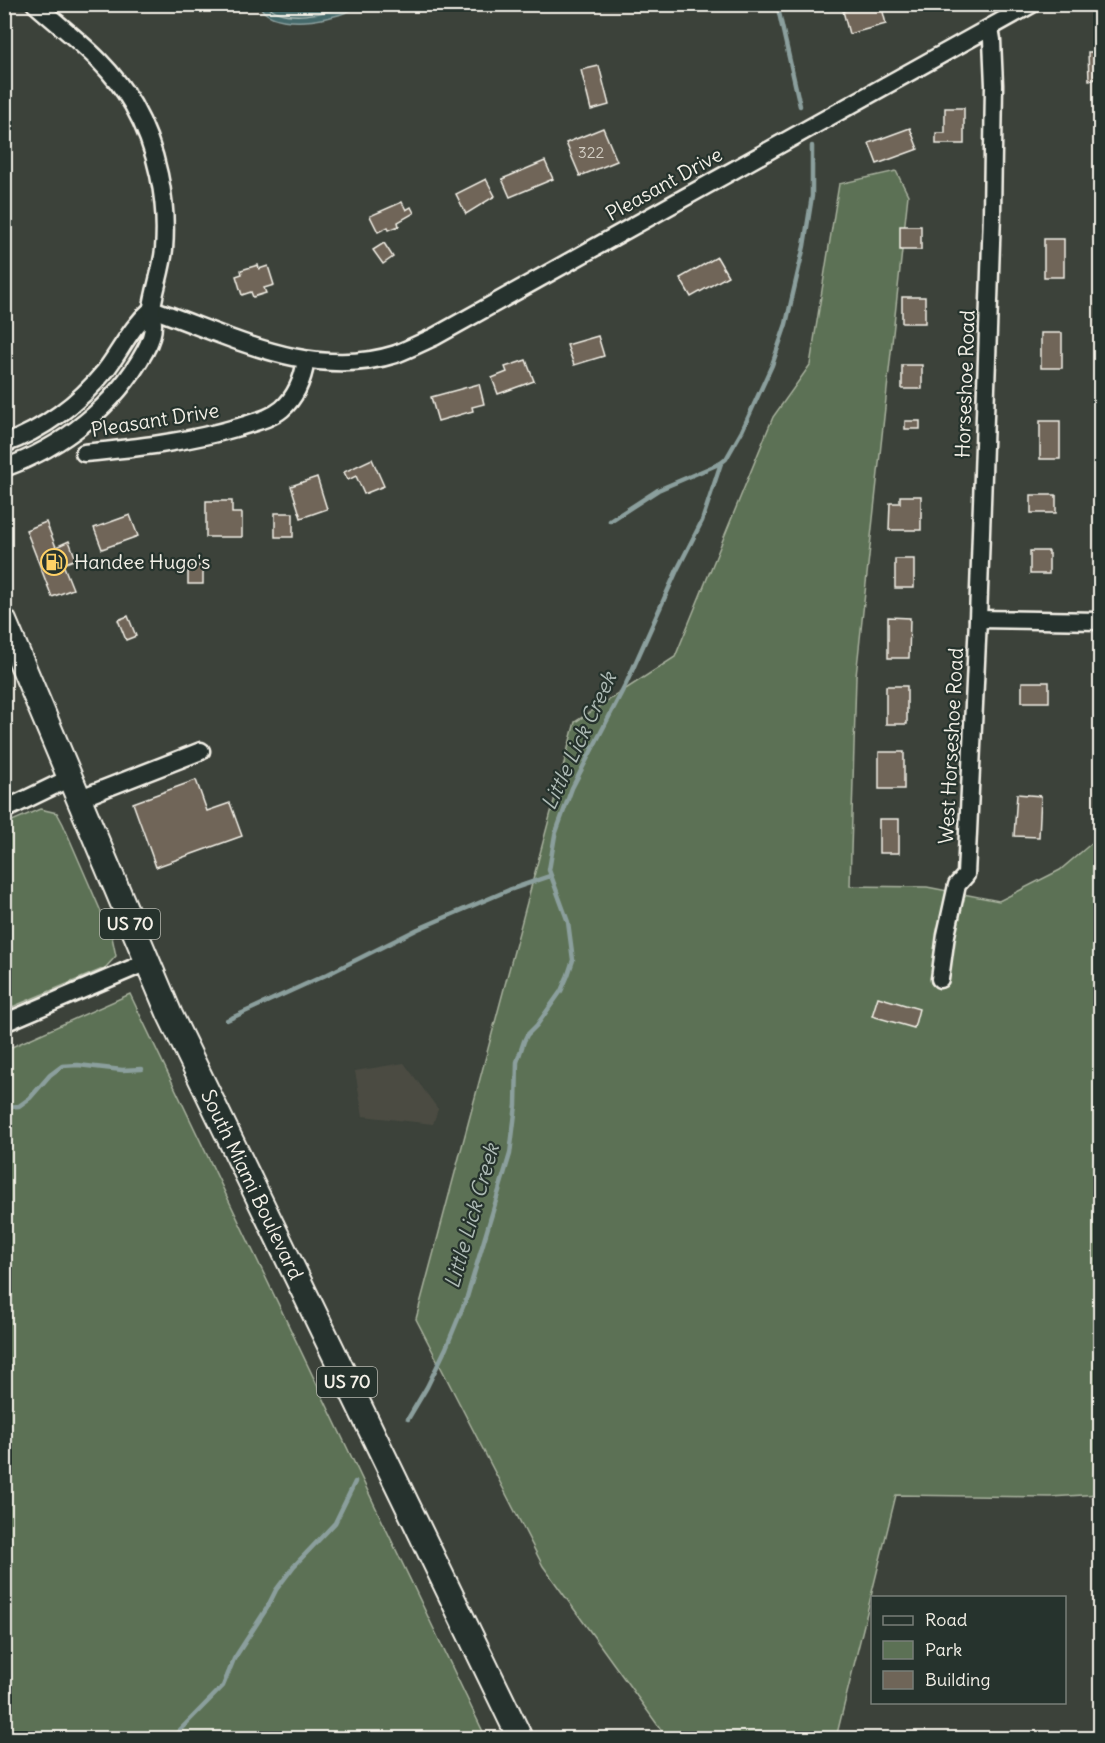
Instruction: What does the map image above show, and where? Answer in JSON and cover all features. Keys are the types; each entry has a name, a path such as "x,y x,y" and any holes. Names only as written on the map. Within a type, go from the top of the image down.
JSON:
{"highway":[{"name":"South Miami Boulevard","path":"4,621 147,962 195,1068 520,1738"}],"street":[{"path":"35,4 85,45 109,70 132,103 148,136 162,191 164,230 164,250 152,309"},
{"name":"Pleasant Drive","path":"152,309 272,352 306,360 358,361 409,349 1032,4"},
{"name":"Horseshoe Road","path":"978,619 994,85 990,28"},
{"name":"Pleasant Drive","path":"4,444 38,428 77,399 104,372 137,321 152,309"},
{"name":"Pleasant Drive","path":"4,468 34,456 63,439 107,402 146,350 153,329 152,309"},
{"name":"Pleasant Drive","path":"84,453 172,443 224,431 269,417 283,408 295,394 303,377 306,360"},
{"path":"978,619 1101,621"},
{"name":"West Horseshoe Road","path":"940,979 946,935 957,885 966,875 978,619"},
{"path":"4,810 201,751"},
{"path":"4,1023 147,962"}],"shaded area":[{"path":"404,1063 438,1109 433,1124 363,1116 355,1071"}],"green space":[{"path":"896,171 908,195 856,676 850,886 927,887 999,901 1060,870 1100,836 1100,1494 1050,1497 896,1495 836,1738 667,1738 543,1566 416,1319 575,722 675,657 773,417 810,365 839,184"},
{"path":"40,809 57,813 63,824 112,937 116,956 105,968 5,1010 5,824"},
{"path":"130,994 486,1738 5,1738 5,1050"}],"water":[{"path":"259,5 359,5 339,15 298,21 273,17 264,12"}],"building":[{"path":"865,4 881,4 886,24 849,34 843,11"},
{"path":"1088,52 1100,52 1100,79 1089,80"},
{"path":"599,66 609,105 591,110 581,70"},
{"path":"945,108 964,108 964,144 936,144 936,133 945,133"},
{"path":"603,128 617,161 580,176 566,143"},
{"path":"910,128 918,149 877,164 869,143"},
{"path":"545,161 553,179 510,197 502,179"},
{"path":"486,179 495,196 466,214 456,194"},
{"path":"402,202 406,210 411,207 414,213 398,222 399,226 389,230 388,227 378,232 370,216"},
{"path":"900,226 921,226 921,250 900,250"},
{"path":"1044,239 1064,239 1064,277 1044,277"},
{"path":"384,243 393,257 383,264 373,250"},
{"path":"717,257 728,276 691,297 680,278"},
{"path":"258,265 259,269 268,266 274,285 264,288 266,293 253,297 251,292 242,295 236,276 242,274 241,270"},
{"path":"902,297 925,297 925,323 902,323"},
{"path":"1041,333 1062,333 1062,368 1041,368"},
{"path":"598,336 604,356 574,365 567,345"},
{"path":"526,360 534,381 498,394 492,378 507,372 505,367"},
{"path":"902,365 922,365 922,389 902,389"},
{"path":"479,384 484,404 472,407 473,411 438,421 431,397"},
{"path":"905,421 920,421 920,429 905,429"},
{"path":"1040,421 1060,421 1060,459 1040,459"},
{"path":"372,459 384,486 364,494 356,476 348,480 344,472"},
{"path":"317,477 327,509 301,518 291,486"},
{"path":"1031,495 1056,495 1056,513 1031,513"},
{"path":"900,496 921,496 921,530 889,530 890,503 900,503"},
{"path":"206,501 232,501 232,513 242,513 242,537 206,537"},
{"path":"275,513 293,513 293,537 275,537"},
{"path":"130,515 138,536 102,549 94,528"},
{"name":"Handee Hugo's","path":"46,522 56,547 69,541 76,559 63,564 73,589 52,597 26,530"},
{"path":"1030,551 1049,551 1049,574 1030,574"},
{"path":"895,559 914,559 914,588 895,588"},
{"path":"188,566 203,566 203,584 188,584"},
{"path":"128,616 136,636 126,640 118,620"},
{"path":"888,617 910,618 909,658 888,658"},
{"path":"1022,682 1049,682 1049,702 1022,702"},
{"path":"886,686 907,686 907,724 886,724"},
{"path":"879,752 904,752 904,789 879,789"},
{"path":"196,780 207,811 230,803 242,836 156,867 133,803"},
{"path":"1017,794 1041,796 1039,837 1014,836"},
{"path":"879,819 899,819 899,853 879,853"},
{"path":"878,997 919,1009 914,1028 872,1016"}],"waterway":[{"name":"Little Lick Creek","path":"777,4 800,106"},
{"name":"Little Lick Creek","path":"408,1419 446,1348 467,1297 510,1154 516,1105 517,1062 524,1041 561,991 573,960 568,922 549,870 555,835 572,788 626,684 677,570 702,521 721,463 726,459 742,431 772,365 786,324 804,246 812,196 812,146"},
{"path":"610,521 658,490 721,463"},
{"path":"227,1020 328,974 418,929 509,890 550,876"},
{"path":"4,1107 19,1106 62,1066 142,1069"},
{"name":"Little Lick Creek","path":"172,1738 223,1686 234,1659 276,1590 294,1566 335,1523 355,1482"}],"place":[{"name":"Handee Hugo's","path":"54,562"}]}
